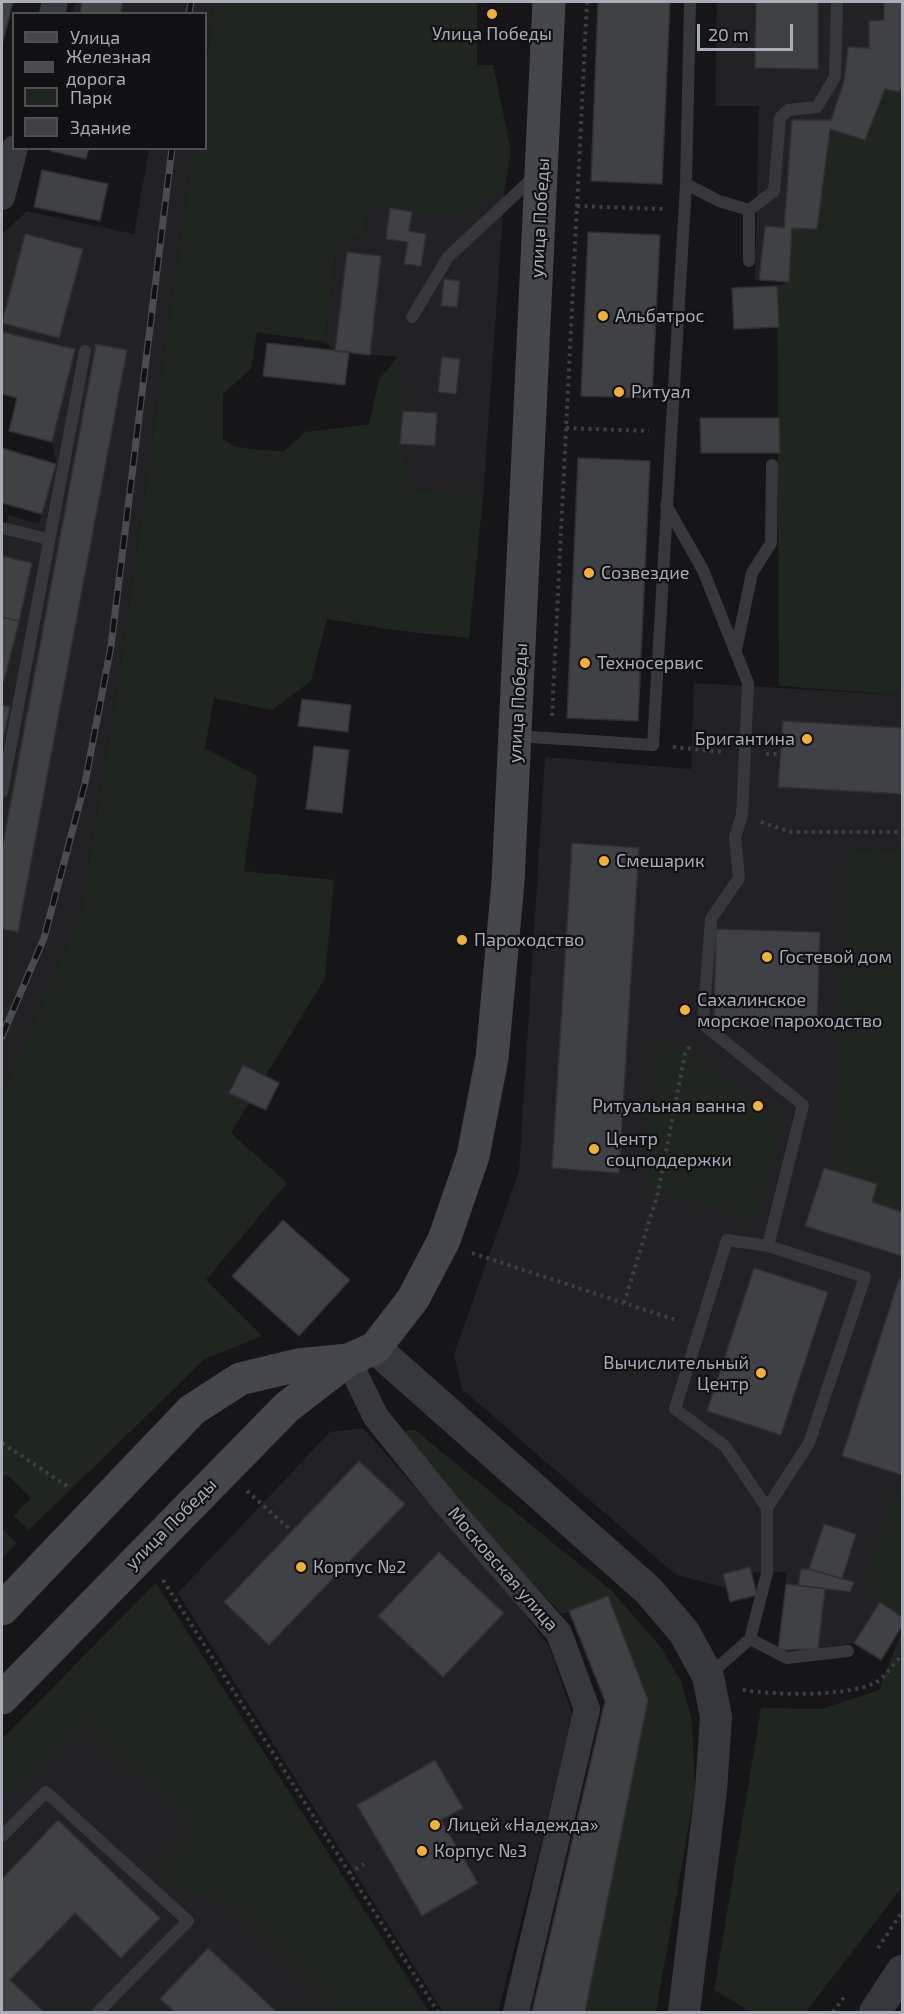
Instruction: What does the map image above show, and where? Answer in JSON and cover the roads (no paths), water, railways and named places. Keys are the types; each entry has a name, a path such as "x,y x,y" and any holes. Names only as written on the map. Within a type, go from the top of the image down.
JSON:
{"main road":[{"name":"улица Победы","path":"2,1698 287,1407 362,1354 413,1299 444,1240 473,1156 493,1047 508,882 549,2"},
{"path":"2,1609 192,1410 240,1379 298,1365 362,1354"}],"street":[{"path":"2,197 14,150"},
{"path":"362,1354 648,1590 684,1632 720,1682 711,1790 684,2013"},
{"name":"Московская улица","path":"362,1354 376,1417 447,1505 559,1633 587,1709 516,2013"},
{"path":"875,2013 903,1971"}],"lane":[{"path":"516,736 653,745 686,184 690,2"},
{"path":"749,210 774,191 780,118 788,110 817,107 835,77 837,2"},
{"path":"412,317 448,257 542,171"},
{"path":"686,184 719,201 749,210"},
{"path":"749,210 749,261"},
{"path":"2,792 85,351"},
{"path":"736,651 752,573 771,543 772,465"},
{"path":"666,505 703,570 748,683 742,815 735,837 739,878 711,919 703,1024 803,1106 768,1246"},
{"path":"2,528 48,539"},
{"path":"720,1682 750,1639 767,1573 767,1508 809,1443 865,1278 768,1246 727,1240 675,1409 725,1446 767,1508"},
{"path":"750,1639 787,1658 848,1651"},
{"path":"2,1836 46,1792 188,1921 98,2013"}],"railway":[{"path":"189,12 191,2"},
{"path":"2,1036 44,938 85,783 111,646 172,150"}],"place":[{"name":"Улица Победы","path":"492,14"},
{"name":"Альбатрос","path":"603,316"},
{"name":"Ритуал","path":"619,392"},
{"name":"Созвездие","path":"589,573"},
{"name":"Техносервис","path":"585,663"},
{"name":"Бригантина","path":"807,739"},
{"name":"Смешарик","path":"604,861"},
{"name":"Пароходство","path":"462,940"},
{"name":"Гостевой дом","path":"767,957"},
{"name":"Сахалинское морское пароходство","path":"685,1010"},
{"name":"Ритуальная ванна","path":"758,1106"},
{"name":"Центр соцподдержки","path":"594,1149"},
{"name":"Вычислительный Центр","path":"761,1373"},
{"name":"Корпус №2","path":"301,1567"},
{"name":"Лицей «Надежда»","path":"435,1825"},
{"name":"Корпус №3","path":"422,1851"}]}
